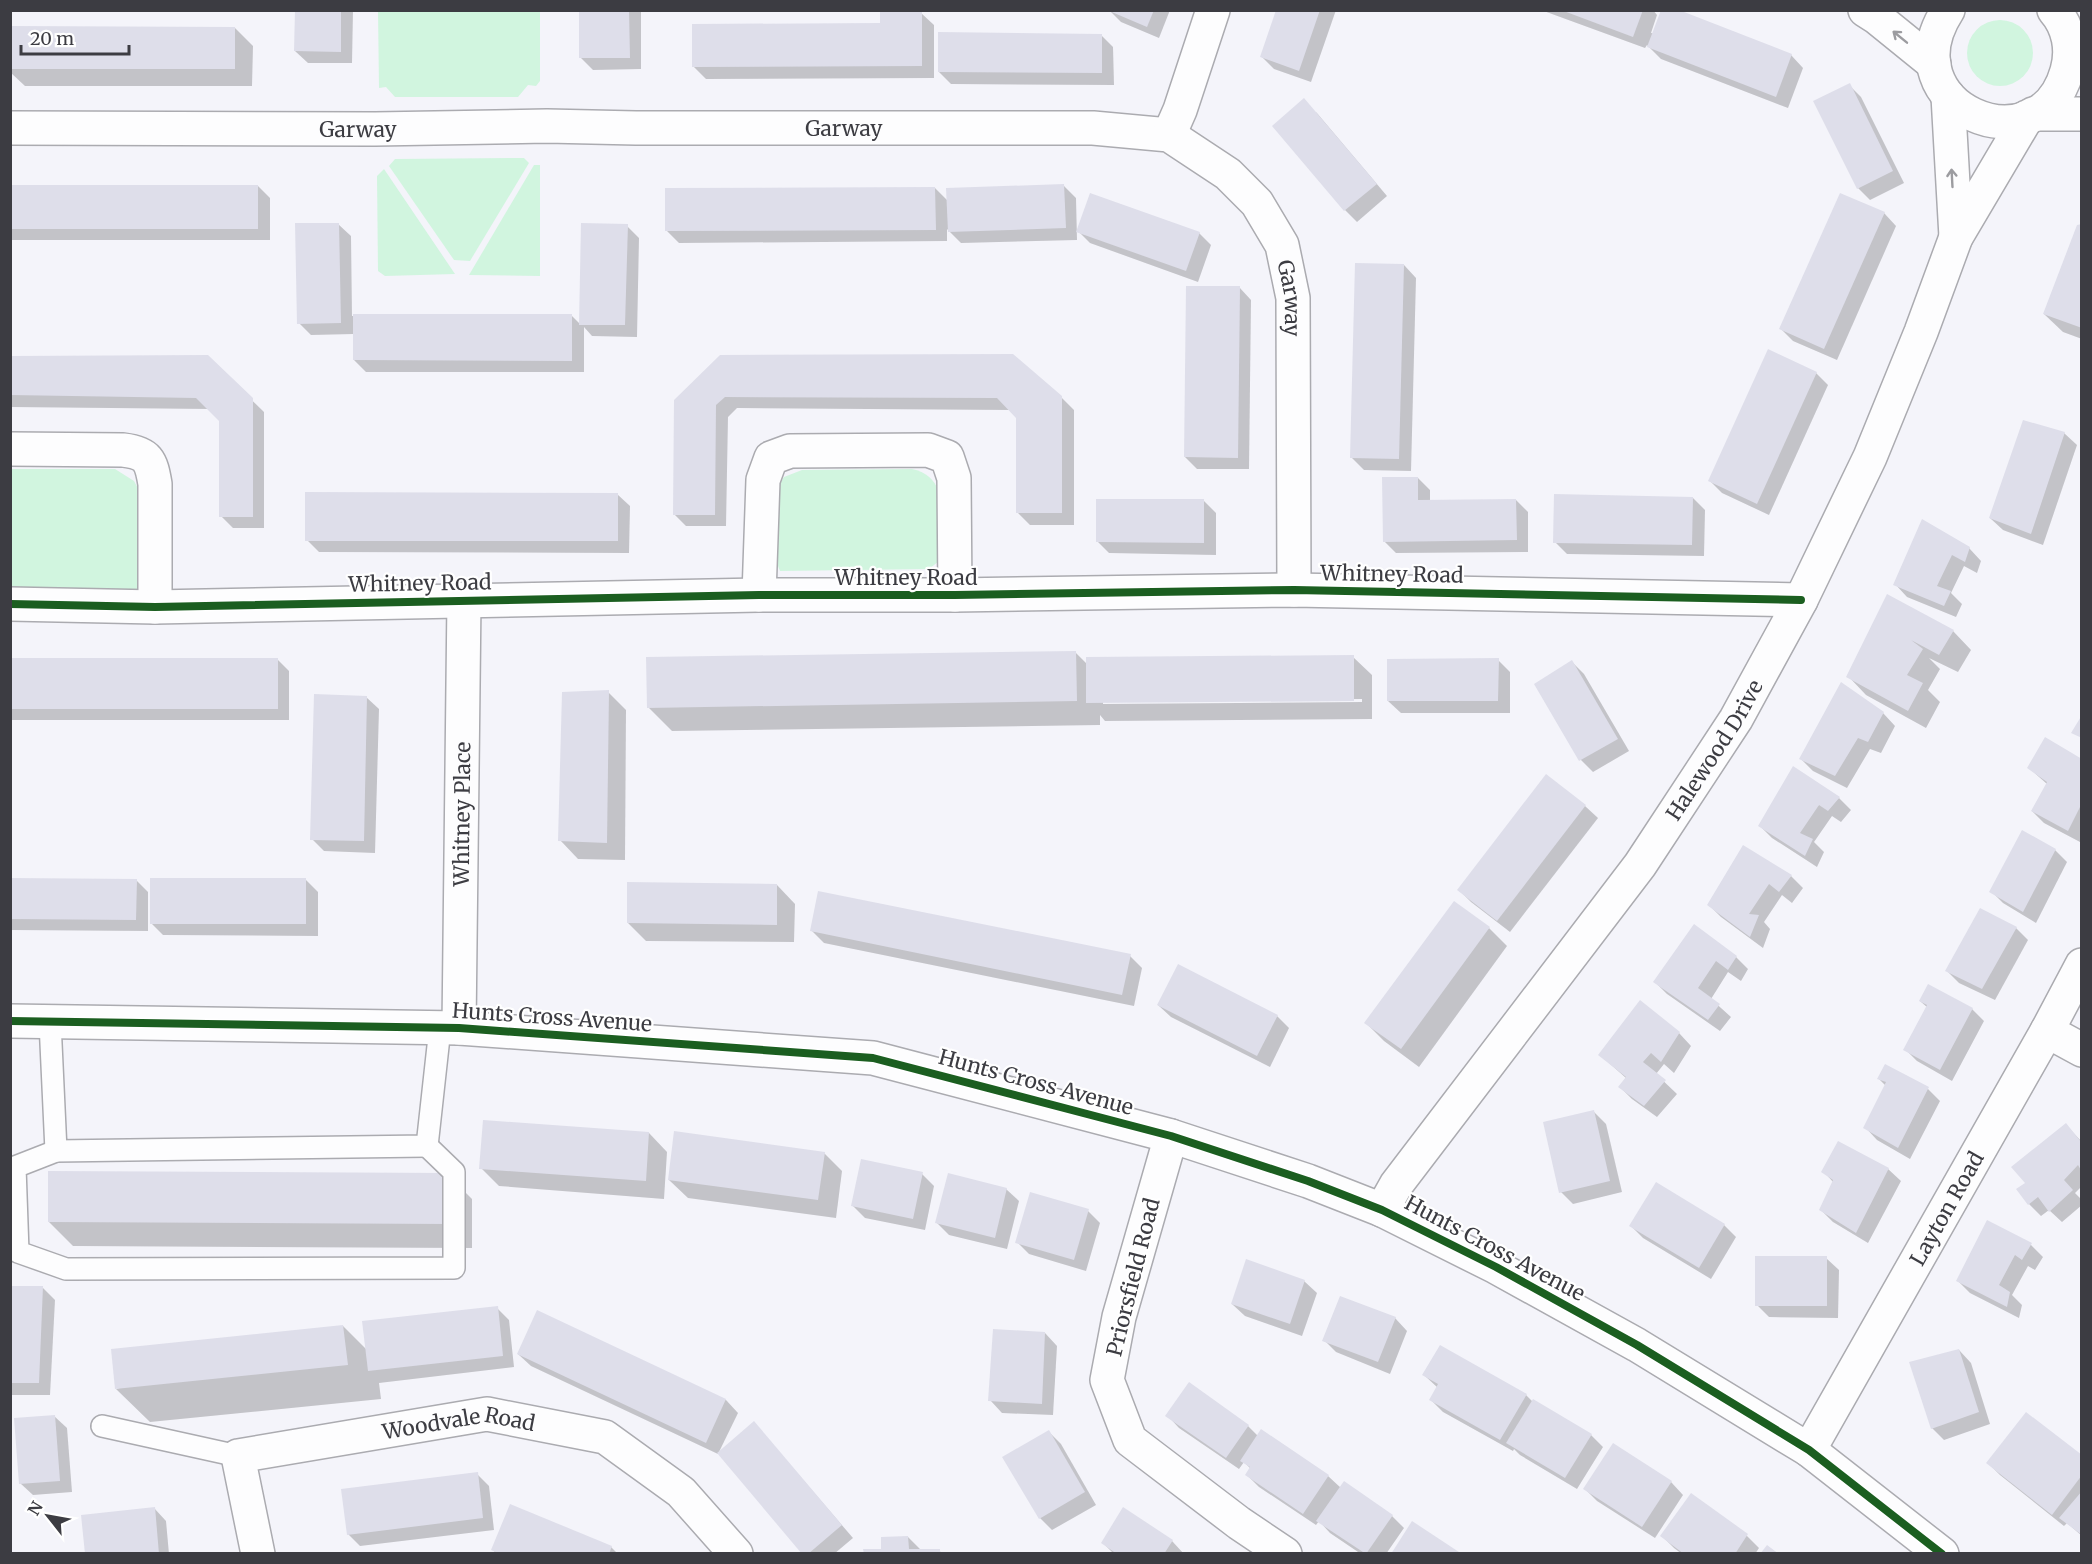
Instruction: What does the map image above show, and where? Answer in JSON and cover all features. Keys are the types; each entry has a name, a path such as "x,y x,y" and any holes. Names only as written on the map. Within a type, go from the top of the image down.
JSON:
{"street":[{"path":"1169,135 1180,110 1213,10"},
{"path":"1865,10 1934,64"},
{"path":"1948,10 1938,28 1934,46 1934,64 1939,81 1948,96 1964,111 1984,120 2006,122 2030,116 2082,114"},
{"path":"2030,116 2052,101 2064,83 2070,61 2068,32"},
{"name":"Halewood Drive","path":"1948,96 1956,237"},
{"name":"Halewood Drive","path":"1382,1210 1396,1185 1640,865 1736,718 1801,600 1869,457 1921,332 1956,237 2030,116"},
{"name":"Garway","path":"10,128 375,129 547,126 1093,128 1169,135 1228,174 1257,203 1282,245 1293,297 1294,590"},
{"path":"10,449 123,450 135,451 148,459 155,484 155,607"},
{"name":"Whitney Road","path":"759,595 764,480 771,458 790,451 928,450 947,458 954,478 955,595"},
{"name":"Whitney Road","path":"10,604 155,607 759,595 955,595 1294,590 1801,600"},
{"name":"Whitney Place","path":"449,1028 464,600"},
{"name":"Layton Road","path":"1809,1450 2047,1031 2082,965"},
{"name":"Hunts Cross Avenue","path":"10,1021 449,1028 873,1058 1170,1136 1308,1181 1382,1210 1496,1267 1636,1345 1809,1450 1942,1554"},
{"path":"2047,1031 2082,1050"},
{"name":"Priorsfield Road","path":"1170,1136 1119,1317 1107,1380 1130,1440 1239,1523 1285,1554"},
{"name":"Woodvale Road","path":"238,1456 487,1414 530,1422 605,1437 681,1492 736,1554"},
{"path":"238,1456 258,1554"}],"lane":[{"path":"50,1022 56,1150"},
{"path":"427,1146 449,1028"},
{"path":"427,1146 454,1172 454,1268 66,1269 18,1252 15,1167 56,1150 427,1146"},
{"path":"102,1426 238,1456"}],"green space":[{"path":"378,11 540,11 540,81 536,86 528,85 518,97 395,97 386,87 379,88"},
{"path":"1994,20 2006,20 2018,25 2028,35 2033,53 2031,66 2018,81 2006,86 1994,86 1982,81 1972,71 1967,59 1967,47 1972,35 1982,25"},
{"path":"524,158 529,163 470,261 454,260 389,166 395,159"},
{"path":"534,165 540,165 540,276 469,275"},
{"path":"384,169 455,274 385,276 378,271 377,176"},
{"path":"11,469 115,469 134,481 140,492 138,594 11,593"},
{"path":"912,469 929,477 939,492 939,561 929,569 780,571 774,556 779,485 784,477 802,470"}],"building":[{"path":"295,10 341,10 341,52 294,51"},
{"path":"579,10 629,10 630,58 579,58"},
{"path":"1107,10 1154,10 1147,27"},
{"path":"1276,10 1320,10 1299,71 1260,57"},
{"path":"1561,10 1643,10 1633,37"},
{"path":"1661,10 1679,10 1792,54 1776,97 1647,47"},
{"path":"880,12 922,12 922,66 692,67 692,24 880,23"},
{"path":"10,26 235,27 235,69 10,69"},
{"path":"938,32 1102,34 1102,73 938,72"},
{"path":"1850,83 1893,171 1857,189 1813,101"},
{"path":"1304,98 1377,184 1344,211 1272,126"},
{"path":"1064,184 1066,228 948,232 946,188"},
{"path":"10,185 258,185 258,229 10,229"},
{"path":"935,187 936,230 665,231 665,188"},
{"path":"1090,193 1200,232 1186,271 1076,232"},
{"path":"1840,193 1885,212 1824,349 1779,329"},
{"path":"295,223 339,223 341,323 297,324"},
{"path":"581,223 628,224 625,325 579,325"},
{"path":"2082,224 2082,328 2043,314 2077,225"},
{"path":"1355,263 1404,264 1399,459 1350,458"},
{"path":"1186,286 1240,286 1238,458 1184,457"},
{"path":"353,314 572,314 572,361 353,360"},
{"path":"1768,349 1817,372 1757,504 1708,481"},
{"path":"1013,354 1062,396 1062,513 1016,513 1016,418 997,398 725,397 716,405 715,515 673,515 674,400 720,355"},
{"path":"208,355 253,398 253,517 219,517 219,421 196,398 10,395 10,356"},
{"path":"2023,420 2065,432 2031,534 1989,518"},
{"path":"1382,477 1418,477 1418,500 1516,499 1517,540 1383,542"},
{"path":"305,492 618,493 618,541 305,541"},
{"path":"1554,494 1693,497 1692,545 1553,543"},
{"path":"1096,499 1204,499 1204,543 1096,542"},
{"path":"1922,519 1970,547 1965,562 1952,555 1937,586 1951,591 1944,606 1893,585"},
{"path":"1887,594 1954,630 1939,655 1911,640 1923,649 1907,675 1923,683 1908,711 1846,677"},
{"path":"1076,651 1077,701 647,708 646,657"},
{"path":"1354,655 1354,701 1086,703 1086,657"},
{"path":"10,658 278,658 278,709 10,709"},
{"path":"1499,658 1498,701 1387,701 1387,659"},
{"path":"1572,660 1618,739 1579,761 1534,684"},
{"path":"1841,682 1884,712 1868,742 1858,738 1835,776 1799,759"},
{"path":"609,690 607,843 558,841 562,692"},
{"path":"314,694 367,696 364,841 310,840"},
{"path":"2082,715 2082,738 2071,733"},
{"path":"2045,737 2082,759 2082,803 2068,831 2031,811 2047,782 2027,768"},
{"path":"1793,766 1840,797 1828,811 1819,805 1800,833 1813,839 1805,856 1758,826"},
{"path":"1546,774 1586,805 1497,921 1457,890"},
{"path":"2022,830 2056,849 2023,912 1989,892"},
{"path":"1743,845 1792,875 1779,892 1769,884 1749,914 1759,915 1750,937 1707,905"},
{"path":"10,878 137,879 136,920 10,919"},
{"path":"150,878 306,878 306,924 150,924"},
{"path":"627,882 777,884 777,925 627,923"},
{"path":"818,891 1131,954 1122,995 810,931"},
{"path":"1454,901 1490,927 1401,1049 1364,1023"},
{"path":"1980,908 2017,927 1982,989 1945,971"},
{"path":"1694,924 1737,956 1728,970 1716,961 1698,988 1720,1004 1708,1020 1653,982"},
{"path":"1178,964 1278,1015 1257,1056 1157,1005"},
{"path":"1928,984 1973,1008 1940,1070 1903,1050 1927,1005 1919,1001"},
{"path":"1640,1000 1680,1032 1661,1062 1651,1053 1643,1062 1666,1080 1644,1106 1618,1087 1626,1077 1598,1055"},
{"path":"1885,1064 1929,1087 1898,1148 1863,1128 1886,1082 1877,1079"},
{"path":"1594,1110 1610,1181 1559,1193 1543,1122"},
{"path":"483,1120 649,1132 646,1181 479,1169"},
{"path":"2066,1123 2082,1143 2082,1172 2078,1165 2064,1180 2073,1190 2049,1212 2038,1197 2028,1205 2016,1189 2025,1183 2011,1167"},
{"path":"674,1131 825,1152 818,1200 668,1180"},
{"path":"1838,1141 1889,1168 1856,1233 1819,1210 1833,1180 1821,1172"},
{"path":"861,1159 923,1172 913,1219 851,1206"},
{"path":"48,1171 449,1173 449,1224 48,1222"},
{"path":"948,1173 1007,1188 995,1238 935,1223"},
{"path":"1656,1182 1725,1224 1699,1268 1629,1226"},
{"path":"1030,1192 1089,1209 1074,1260 1015,1243"},
{"path":"1987,1220 2032,1243 2022,1260 2015,1255 1999,1285 2010,1292 2007,1307 1956,1281"},
{"path":"1755,1256 1827,1256 1827,1306 1755,1306"},
{"path":"1246,1259 1305,1280 1290,1324 1231,1304"},
{"path":"10,1286 43,1286 39,1383 10,1383"},
{"path":"1340,1296 1396,1317 1378,1362 1322,1341"},
{"path":"498,1306 503,1356 368,1371 362,1321"},
{"path":"537,1310 726,1399 706,1443 517,1354"},
{"path":"343,1325 348,1365 115,1389 111,1349"},
{"path":"993,1329 1045,1332 1042,1404 988,1401"},
{"path":"1440,1345 1527,1394 1500,1440 1429,1400 1438,1384 1422,1375"},
{"path":"1959,1349 1979,1412 1931,1429 1909,1362"},
{"path":"1189,1382 1249,1425 1226,1458 1165,1416"},
{"path":"1533,1399 1592,1434 1565,1478 1506,1443"},
{"path":"2026,1412 2082,1455 2082,1475 2052,1515 1986,1463"},
{"path":"55,1415 60,1481 19,1484 14,1418"},
{"path":"754,1421 842,1525 808,1554 802,1554 717,1453"},
{"path":"1261,1429 1329,1475 1303,1514 1245,1475 1250,1467 1240,1461"},
{"path":"1049,1430 1085,1492 1039,1519 1002,1457"},
{"path":"1613,1443 1672,1481 1642,1527 1583,1489"},
{"path":"478,1472 483,1518 347,1535 341,1489"},
{"path":"1344,1481 1393,1515 1366,1554 1316,1521"},
{"path":"2082,1491 2082,1535 2059,1518"},
{"path":"1691,1493 1748,1534 1735,1554 1684,1554 1660,1536"},
{"path":"510,1504 612,1546 609,1554 500,1554 491,1550"},
{"path":"155,1507 159,1554 85,1554 81,1515"},
{"path":"1123,1507 1173,1540 1164,1554 1117,1554 1101,1543"},
{"path":"1412,1521 1462,1554 1391,1554"},
{"path":"908,1536 909,1549 940,1549 940,1554 864,1554 863,1549 881,1549 881,1537"},
{"path":"1767,1545 1779,1554 1760,1554"}],"cycle path":[{"path":"10,604 155,607 759,595 955,595 1294,590 1801,600"},
{"path":"10,1021 459,1028 873,1058 1171,1136 1308,1181 1382,1210 1496,1267 1637,1345 1809,1450 1942,1554"}]}
